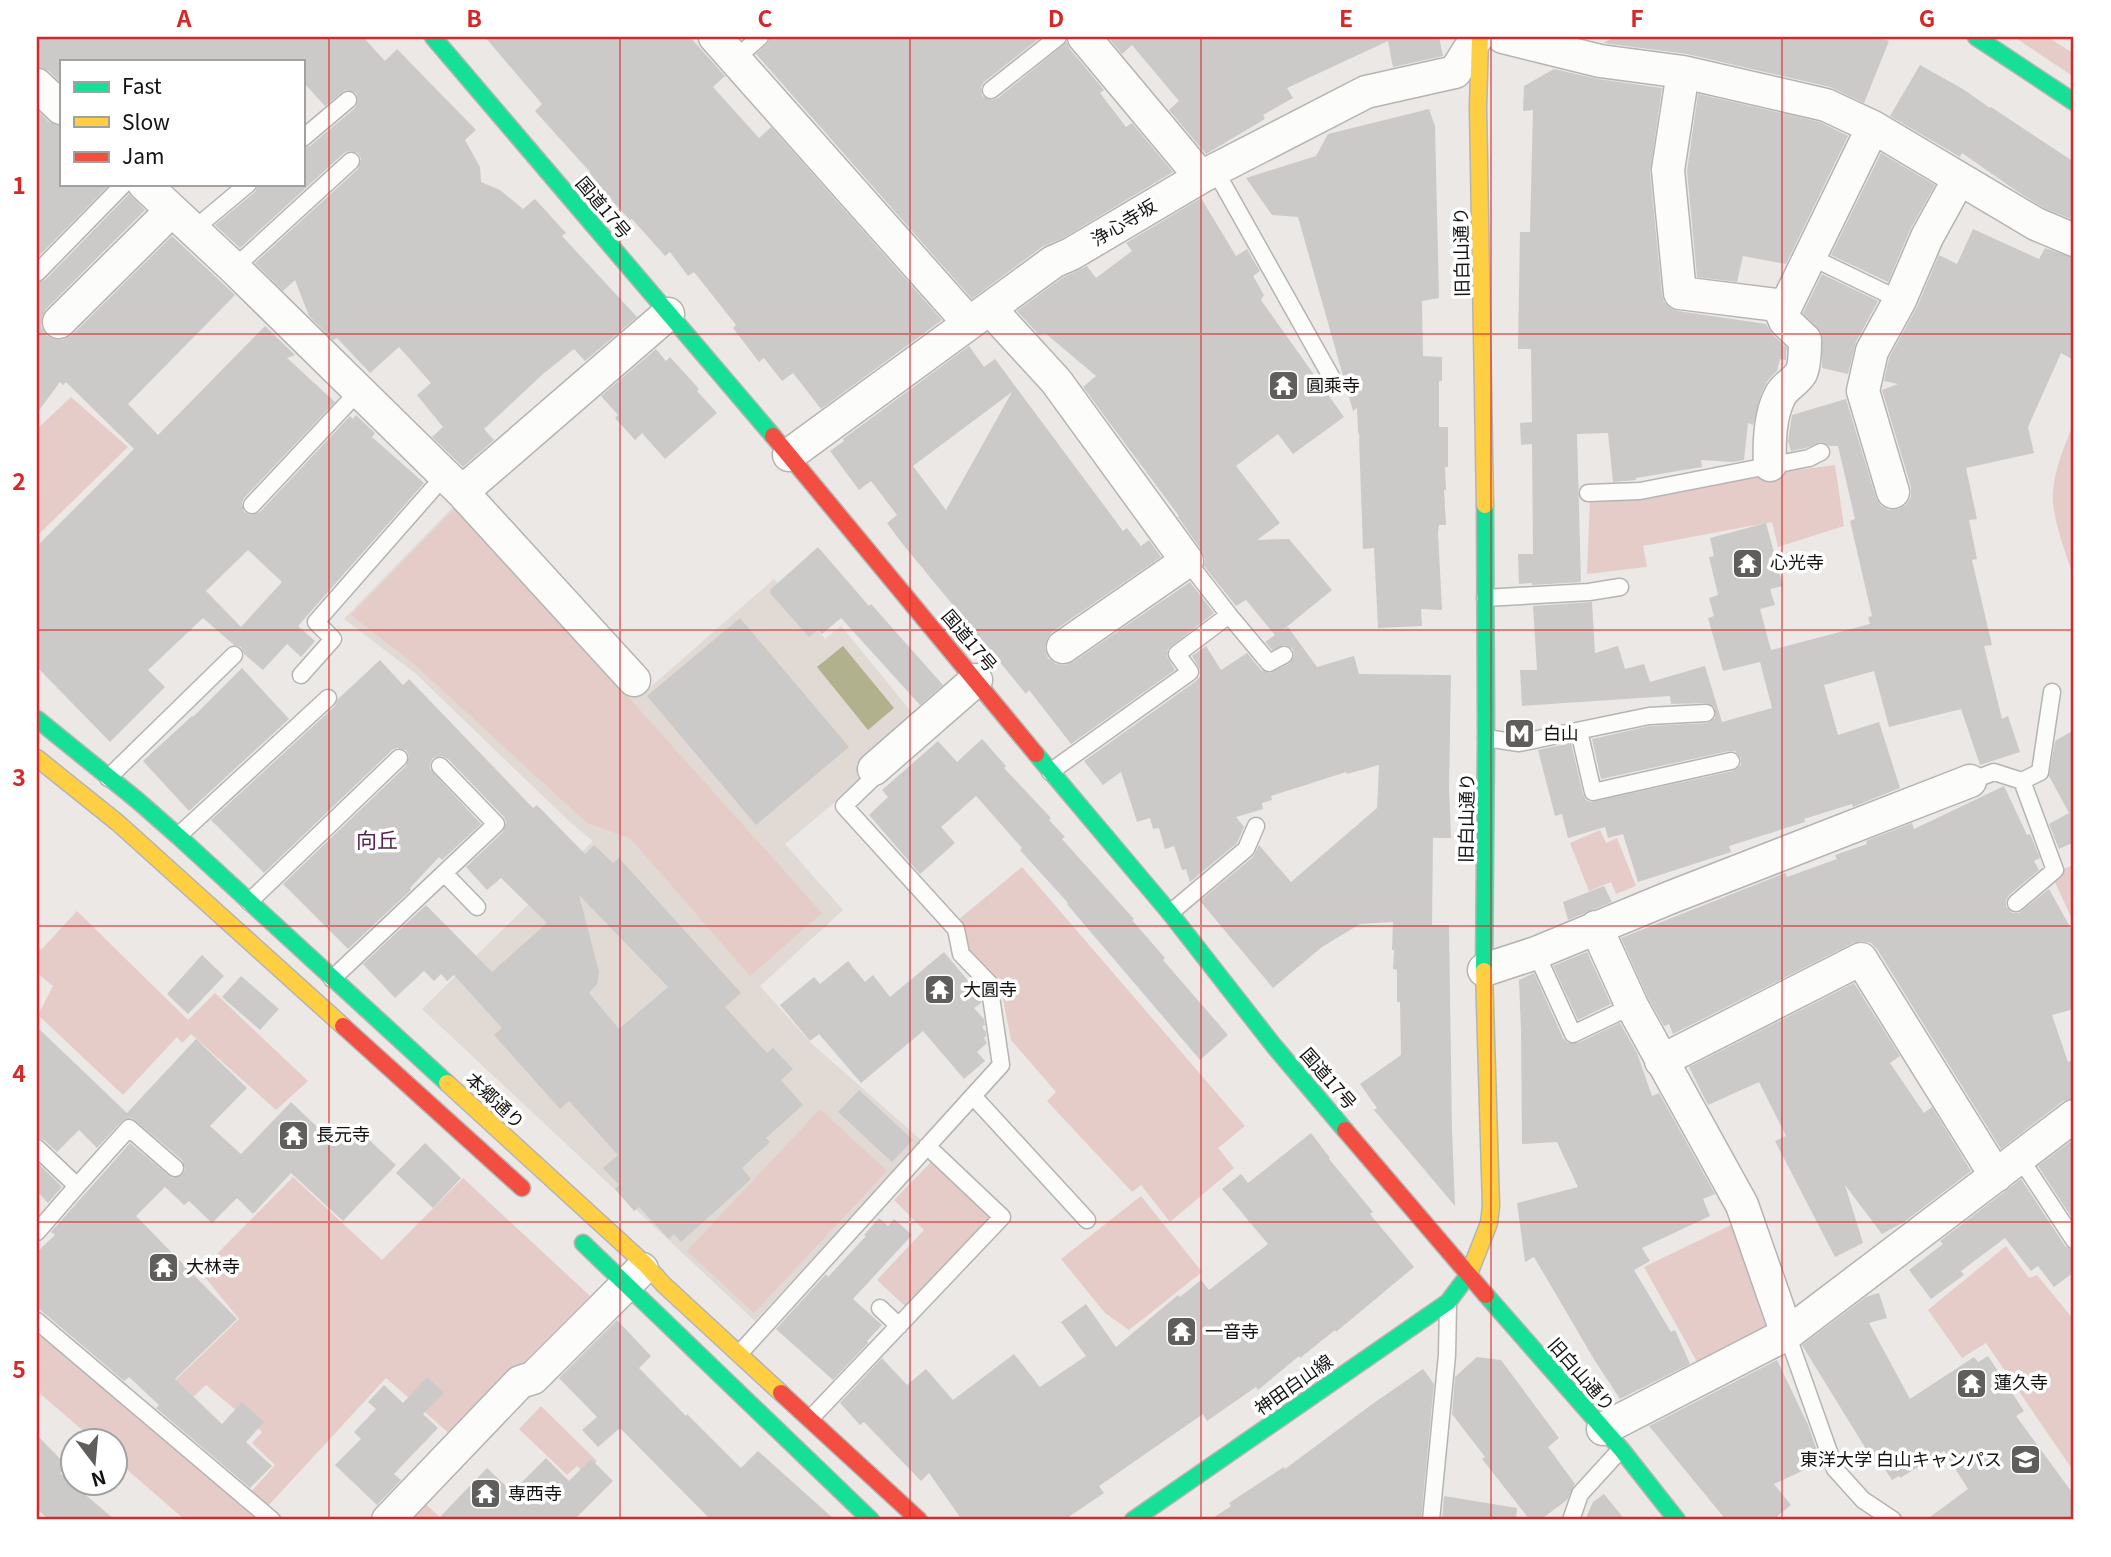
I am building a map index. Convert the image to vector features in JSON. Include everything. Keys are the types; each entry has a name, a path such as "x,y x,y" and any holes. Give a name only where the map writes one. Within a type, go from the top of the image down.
{"main road":[{"name":"国道17号","path":"433,37 789,456 1170,913 1274,1046 1469,1274"},
{"name":"旧白山通り","path":"1479,37 1484,415 1485,970 1491,1206 1489,1223 1469,1274 1612,1439 1677,1520"},
{"path":"1976,37 2074,102"},
{"name":"本郷通り","path":"37,719 178,836 334,978 636,1275 871,1520"},
{"path":"37,758 118,823 538,1202"},
{"name":"本郷通り","path":"569,1230 636,1275 663,1283 919,1520"},
{"name":"神田白山線","path":"1133,1520 1448,1302 1469,1274"}],"street":[{"path":"1084,37 1208,173"},
{"name":"浄心寺坂","path":"789,456 1054,262 1208,173 1366,92 1455,72 1479,37"},
{"path":"1503,37 1600,61 1683,72 1826,105 1873,127 2036,224 2074,240"},
{"path":"725,48 980,316 1056,381 1187,561 1063,647"},
{"path":"1683,72 1668,170 1680,293 1785,306"},
{"path":"37,85 60,107"},
{"path":"1770,466 1769,452 1775,407 1782,391 1805,373 1805,340 1785,321 1782,314 1873,127"},
{"path":"1893,492 1863,391 1872,351 1900,300 1927,237 1959,179"},
{"path":"146,186 234,268 454,484 634,680"},
{"path":"60,322 182,220"},
{"path":"454,484 668,314"},
{"path":"874,769 976,680"},
{"path":"1485,970 1536,953 1595,927 1970,781"},
{"path":"1595,927 1632,1006 1742,1205 1787,1334"},
{"path":"1661,1060 1861,959 2008,1167"},
{"path":"1612,1439 1787,1334 2074,1116"},
{"path":"388,1520 520,1382 533,1378 636,1275"}],"lane":[{"path":"725,48 760,37"},
{"path":"990,90 1058,37"},
{"path":"304,137 348,100"},
{"path":"234,268 351,161"},
{"path":"1208,173 1333,380"},
{"path":"37,273 122,186"},
{"path":"182,220 244,186"},
{"path":"1810,257 1900,300"},
{"path":"253,505 359,391"},
{"path":"1588,493 1640,491 1809,458 1821,452"},
{"path":"301,675 333,639 316,622 454,484"},
{"path":"1187,561 1269,663 1284,655"},
{"path":"1485,598 1589,592 1620,587"},
{"path":"1050,772 1190,672 1177,654 1229,615"},
{"path":"87,799 234,655"},
{"path":"1970,781 1994,772 2022,781 2040,772 2052,692"},
{"path":"178,836 328,698"},
{"path":"1486,738 1519,743 1649,716 1706,713"},
{"path":"1579,731 1593,792 1731,761"},
{"path":"228,922 399,758"},
{"path":"313,998 496,824 440,766"},
{"path":"739,1354 1001,1065 989,983 961,954 956,929 844,806 873,778 874,769"},
{"path":"2016,903 2055,870 2022,781"},
{"path":"1170,913 1246,849 1256,826"},
{"path":"444,873 477,907"},
{"path":"1536,953 1573,1034 1632,1006"},
{"path":"973,1096 1087,1220"},
{"path":"37,1232 129,1128 175,1168"},
{"path":"810,1419 1002,1217 927,1146"},
{"path":"37,1148 77,1186"},
{"path":"2008,1167 2074,1240"},
{"path":"1431,1520 1447,1356 1448,1302"},
{"path":"880,1308 898,1326"},
{"path":"37,1321 272,1520"},
{"path":"1787,1334 1835,1469 1863,1500 1893,1520"},
{"path":"1571,1520 1580,1494 1612,1439"}],"shaded area":[{"path":"2014,37 2048,37 2074,54 2074,77"},
{"path":"71,397 128,447 37,536 37,429"},
{"path":"2074,423 2074,578 2056,522 2053,493 2059,462"},
{"path":"1835,465 1844,526 1778,547 1772,522 1643,546 1647,567 1587,574 1590,497 1639,500 1706,482"},
{"path":"457,503 639,697 774,579 825,639 841,626 914,715 856,764 866,776 785,844 843,910 760,986 810,1042 922,1141 755,1321 422,1009 593,841 415,673 344,619"},
{"path":"457,506 822,913 750,976 630,838 587,823 415,665 351,615"},
{"path":"843,646 894,708 868,730 817,667"},
{"path":"1600,830 1606,843 1617,838 1636,886 1616,894 1611,882 1589,891 1570,843"},
{"path":"2074,865 2074,924 2055,882 2061,870"},
{"path":"1022,867 1245,1126 1218,1148 1234,1168 1170,1222 1141,1185 1132,1192 1047,1101 1056,1092 1011,1040 1000,984 966,949 958,920"},
{"path":"77,911 188,1020 215,993 308,1081 276,1110 191,1034 182,1043 177,1037 123,1095 38,1015 53,986 37,973 37,946 41,950"},
{"path":"820,1109 887,1171 754,1313 687,1251"},
{"path":"932,1161 993,1218 907,1308 877,1280 924,1230 894,1200"},
{"path":"293,1177 382,1260 463,1178 590,1296 451,1435 386,1378 268,1506 249,1494 275,1465 252,1443 262,1432 206,1385 179,1410 162,1393 239,1319 200,1271"},
{"path":"1141,1196 1202,1272 1129,1330 1105,1313 1061,1259"},
{"path":"1733,1224 1773,1326 1697,1362 1644,1267"},
{"path":"2006,1246 2029,1278 2037,1275 2074,1320 2074,1472 1986,1343 1962,1358 1928,1310"},
{"path":"37,1332 260,1520 185,1520 130,1472 130,1428 80,1428 37,1391"},
{"path":"541,1406 597,1461 585,1473 577,1466 567,1475 519,1429"},
{"path":"421,1500 443,1520 402,1520"}],"building":[{"path":"37,37 363,37 385,61 397,49 476,130 465,140 480,167 481,182 500,190 523,209 535,199 566,233 562,236 637,317 585,361 574,349 543,374 484,429 494,440 463,467 432,437 443,427 417,395 431,383 399,347 370,373 337,338 333,340 309,316 295,280 283,291 255,263 358,169 361,159 358,153 344,153 240,248 215,225 255,192 257,186 304,186 304,148 310,146 355,108 358,99 356,93 345,90 325,106 304,83 304,60 60,60 60,82 49,71 37,67"},
{"path":"485,37 690,37 725,76 713,87 759,138 771,127 942,320 821,409 793,373 782,381 764,358 759,362 733,328 736,325 694,272 688,276 670,252 665,256 616,205 535,111 542,104"},
{"path":"770,37 1041,37 984,82 981,87 982,96 992,100 1067,42 1104,90 1100,93 1126,127 1132,123 1173,172 1063,238 1042,247 972,299 756,54 767,44"},
{"path":"1108,37 1439,37 1443,56 1393,67 1388,41 1287,88 1293,98 1263,115 1265,119 1206,154 1169,110 1179,101 1132,45 1122,54"},
{"path":"1615,37 1877,37 1889,41 1864,103 1830,87 1687,54 1603,43"},
{"path":"1920,65 1963,89 2074,162 2074,220 2044,208 1962,153 1960,157 1890,116"},
{"path":"1554,69 1598,79 1662,88 1650,172 1664,302 1678,311 1766,324 1787,348 1786,360 1780,359 1777,371 1768,380 1761,394 1753,425 1748,423 1744,460 1701,460 1702,467 1613,482 1608,433 1577,434 1581,582 1532,585 1519,584 1518,554 1533,554 1532,444 1521,445 1520,423 1532,422 1531,349 1518,349 1520,232 1530,232 1533,110 1523,111 1524,86"},
{"path":"1698,94 1820,122 1848,136 1786,264 1743,256 1737,282 1697,277 1687,171"},
{"path":"1429,109 1435,126 1439,298 1422,301 1423,356 1442,357 1439,427 1448,427 1448,467 1445,467 1444,490 1446,525 1439,525 1438,532 1442,610 1421,609 1422,626 1378,628 1374,548 1363,549 1359,437 1361,441 1357,408 1353,411 1298,217 1272,215 1246,178 1316,156 1328,134"},
{"path":"37,110 49,122 60,126 60,186 108,186 37,258"},
{"path":"1881,153 1935,185 1910,230 1888,282 1831,255"},
{"path":"129,194 145,210 46,309 41,326 46,335 63,340 72,335 172,236 235,295 128,404 158,435 265,326 295,355 287,358 335,402 244,498 244,512 250,515 260,512 350,416 353,419 356,415 375,433 372,437 424,483 298,626 315,641 301,657 287,644 263,670 244,654 241,647 234,645 203,618 148,670 165,687 110,742 37,667 37,546 134,449 66,382 63,385 60,382 37,413 37,283 45,280","holes":["248,550 282,582 241,627 206,591"]},
{"path":"1201,198 1236,256 1247,249 1260,271 1253,276 1264,295 1261,300 1344,417 1293,454 1278,434 1236,466 1280,523 1257,540 1289,539 1332,590 1279,633 1288,627 1317,667 1354,656 1359,674 1451,675 1451,838 1433,838 1432,925 1449,925 1455,1206 1374,1110 1377,1108 1360,1084 1401,1055 1400,1002 1397,1002 1397,970 1393,969 1393,922 1360,924 1322,947 1273,988 1200,901 1253,857 1259,845 1291,882 1377,808 1379,765 1347,774 1346,772 1271,796 1272,800 1262,803 1263,809 1236,817 1244,827 1237,843 1190,882 1186,869 1182,870 1174,846 1165,849 1159,828 1153,829 1150,818 1137,822 1121,772 1103,785 1084,761 1196,681 1200,670 1192,656 1206,646 1221,670 1247,653 1261,670 1270,673 1289,664 1294,656 1293,649 1285,645 1272,650 1265,642 1275,635 1246,600 1236,606 1204,566 1202,551 1179,516 1083,387 1096,376 1045,333 1039,335 1017,311 1062,278 1087,266 1096,278 1132,251 1126,243"},
{"path":"1973,229 2039,259 2045,248 2074,258 2074,360 2061,353 2028,427 2034,453 1966,468 1977,519 1969,520 1977,559 1972,560 1992,645 1984,646 2002,719 2008,716 2020,752 1980,765 1961,709 1889,727 1874,671 1824,685 1838,735 1879,722 1900,788 1853,807 1852,804 1804,819 1805,822 1729,846 1731,852 1638,882 1623,834 1608,838 1605,827 1568,838 1562,814 1555,816 1538,750 1571,743 1583,794 1586,800 1591,802 1733,771 1741,765 1741,758 1735,751 1729,751 1601,779 1592,739 1650,726 1707,723 1715,718 1715,708 1706,703 1671,704 1670,696 1522,706 1520,670 1537,670 1533,606 1592,602 1595,653 1618,646 1625,669 1644,664 1650,682 1705,666 1722,722 1772,708 1760,662 1723,671 1708,618 1714,616 1709,598 1718,595 1709,557 1714,556 1710,538 1766,523 1783,586 1770,589 1775,605 1760,609 1771,650 1870,624 1868,617 1872,616 1850,521 1855,519 1838,446 1821,442 1791,451 1788,441 1792,415 1846,399 1876,498 1881,506 1889,510 1906,505 1911,497 1911,487 1882,390 1898,384 1884,381 1889,358 1917,307 1939,255 1957,264"},
{"path":"1822,274 1878,301 1856,342 1848,374 1822,368 1822,333 1803,313"},
{"path":"969,346 984,367 995,359 1123,531 1127,528 1141,546 1149,540 1161,557 1052,632 1045,648 1048,658 1056,664 1073,662 1190,582 1214,613 1168,649 1167,656 1175,670 1071,744 1029,690 1026,694 901,542 887,523 897,515 871,481 859,490 830,451 844,441 843,439","holes":["1012,392 946,510 913,466"]},
{"path":"656,349 666,361 670,357 717,413 665,459 642,433 635,440 615,418 618,415 601,396"},
{"path":"818,547 943,685 920,705 841,618 822,634 818,630 809,637 770,593 770,590"},
{"path":"740,618 849,747 756,825 647,696"},
{"path":"380,660 403,685 409,679 533,808 537,805 585,854 594,845 613,863 619,858 741,993 725,1007 767,1053 773,1048 793,1069 781,1080 803,1105 766,1138 770,1142 742,1168 751,1179 681,1242 674,1234 669,1239 639,1207 634,1211 615,1189 619,1185 603,1168 618,1155 569,1101 560,1109 494,1035 502,1028 454,975 447,981 441,974 434,981 424,971 395,998 363,964 426,905 492,972 547,923 501,878 487,890 466,867 503,832 506,822 448,759 442,756 433,758 430,769 481,824 442,860 439,857 411,890 348,949 283,884 406,766 409,756 406,750 392,750 264,873 211,820 335,706 338,699","holes":["579,895 668,987 619,1029 589,993 597,984 599,972"]},
{"path":"242,668 289,719 189,811 143,761 193,717"},
{"path":"2074,730 2074,842 2059,849 2049,824 2069,813 2049,776 2055,741"},
{"path":"982,739 1006,766 1004,768 1051,818 1049,820 1065,837 1062,839 1134,919 1132,920 1165,958 1163,960 1228,1035 1200,1060 976,796 941,827 955,843 920,874 869,815 888,797 882,790 938,741 957,762"},
{"path":"2004,786 2040,858 2034,861 2039,870 2009,895 2006,906 2012,913 2019,913 2049,889 2074,934 2074,1009 2052,1015 2068,1062 2074,1059 2074,1098 2063,1101 2001,1149 1877,949 1871,943 1862,941 1853,943 1673,1034 1669,1024 1664,1026 1621,938 1785,873 1787,877 1837,859 1835,855 1867,844 1866,841 1912,823 1914,829"},
{"path":"1604,886 1612,902 1568,920 1563,902"},
{"path":"944,952 980,995 981,1003 974,1008 984,1019 985,1025 982,1027 986,1032 984,1038 987,1043 977,1052 985,1061 964,1079 923,1031 861,1083 819,1034 810,1041 780,1005 814,977 820,984 848,961 865,982 873,975 890,997"},
{"path":"1587,952 1611,1004 1578,1020 1553,966"},
{"path":"202,955 224,976 188,1014 167,994"},
{"path":"1534,973 1563,1038 1568,1043 1578,1043 1620,1023 1637,1053 1652,1096 1659,1093 1715,1194 1703,1199 1710,1216 1642,1248 1650,1261 1634,1270 1671,1332 1675,1330 1690,1364 1620,1399 1534,1257 1525,1262 1517,1203 1578,1187 1557,1142 1522,1144 1519,980"},
{"path":"241,976 279,1009 260,1030 222,997"},
{"path":"1854,983 1900,1056 1890,1063 1924,1113 1932,1107 1971,1171 1904,1222 1882,1234 1845,1185 1863,1243 1835,1257 1775,1141 1786,1136 1759,1082 1708,1105 1689,1067"},
{"path":"37,1027 127,1113 196,1039 247,1088 210,1126 241,1154 291,1102 333,1142 351,1123 396,1165 343,1221 291,1173 253,1214 237,1198 212,1223 189,1201 184,1205 165,1187 136,1216 237,1319 175,1379 222,1424 242,1402 264,1422 246,1442 272,1466 250,1488 156,1408 159,1405 129,1377 124,1381 37,1307 37,1252 55,1235 51,1232 130,1143 172,1178 182,1175 185,1169 182,1160 132,1118 122,1121 97,1148 79,1130 57,1152 44,1140 37,1138"},
{"path":"859,1090 913,1140 892,1162 838,1112"},
{"path":"1311,1133 1373,1212 1370,1214 1414,1267 1336,1332 1335,1330 1300,1358 1299,1356 1258,1390 1256,1387 1207,1421 1203,1414 1099,1486 1104,1493 1064,1520 962,1520 929,1473 921,1481 864,1422 860,1425 840,1403 882,1358 907,1385 926,1369 953,1400 1014,1354 1040,1387 1086,1356 1061,1322 1086,1304 1116,1347 1178,1295 1180,1297 1201,1280 1209,1290 1268,1244 1222,1189 1241,1174 1248,1183"},
{"path":"2074,1139 2074,1221 2038,1166"},
{"path":"425,1143 461,1178 433,1208 396,1173"},
{"path":"37,1162 62,1187 48,1203 37,1191"},
{"path":"2021,1179 2065,1246 2074,1250 2074,1272 2054,1287 2038,1266 2031,1271 2005,1238 1961,1271 1964,1275 1931,1299 1909,1270 1943,1244 1940,1241"},
{"path":"879,1218 888,1226 894,1219 912,1235 853,1299 882,1325 833,1380 776,1329 826,1274 828,1277"},
{"path":"1879,1293 1887,1318 1869,1323 1910,1399 1974,1357 1978,1362 1988,1356 2024,1411 2016,1416 2074,1495 2074,1520 1926,1520 1968,1489 1944,1451 1900,1478 1899,1476 1892,1480 1878,1459 1874,1462 1802,1345 1866,1297"},
{"path":"617,1320 651,1356 639,1368 741,1468 758,1451 835,1520 711,1520 620,1428 598,1447 582,1430 597,1417 559,1378"},
{"path":"1477,1357 1501,1360 1559,1438 1548,1447 1575,1484 1567,1500 1540,1520 1530,1520 1482,1459 1485,1457 1452,1414 1455,1377"},
{"path":"1777,1360 1808,1425 1821,1462 1774,1484 1791,1505 1773,1520 1726,1520 1649,1426"},
{"path":"1423,1369 1434,1384 1421,1520 1210,1520 1231,1506 1229,1503 1284,1467 1285,1469"},
{"path":"427,1377 444,1393 423,1414 438,1428 394,1474 401,1480 377,1505 335,1465 361,1439 354,1432 376,1409 368,1402 384,1385 403,1403"},
{"path":"37,1435 60,1459 60,1498 89,1498 115,1520 49,1520 37,1509"},
{"path":"546,1458 569,1481 591,1459 613,1481 574,1520 437,1520 487,1468 512,1492"},
{"path":"1604,1494 1625,1520 1585,1520 1593,1502"},
{"path":"1444,1496 1517,1508 1516,1520 1442,1520"}],"traffic: fast":[{"path":"433,37 773,436"},
{"path":"1976,37 2074,102"},
{"path":"1484,971 1485,505"},
{"path":"37,719 178,836 447,1083"},
{"path":"1036,754 1170,913 1274,1046 1345,1130"},
{"path":"583,1243 871,1520"},
{"path":"1133,1520 1448,1302 1469,1274"},
{"path":"1486,1295 1621,1449 1677,1520"}],"traffic: slow":[{"path":"1480,37 1478,107 1485,505"},
{"path":"37,758 118,823 343,1026"},
{"path":"1469,1274 1489,1223 1491,1206 1484,971"},
{"path":"447,1083 781,1393"}],"traffic: jam":[{"path":"773,436 1036,754"},
{"path":"343,1026 522,1188"},
{"path":"1345,1130 1486,1295"},
{"path":"781,1393 919,1520"}],"place":[{"name":"圓乘寺","path":"1283,386"},
{"name":"心光寺","path":"1747,563"},
{"name":"白山","path":"1520,734"},
{"name":"大圓寺","path":"940,990"},
{"name":"長元寺","path":"293,1135"},
{"name":"大林寺","path":"163,1267"},
{"name":"一音寺","path":"1182,1332"},
{"name":"蓮久寺","path":"1971,1383"},
{"name":"東洋大学 白山キャンパス","path":"2025,1460"},
{"name":"専西寺","path":"485,1494"}],"district":[{"name":"向丘","path":"377,841"}]}
